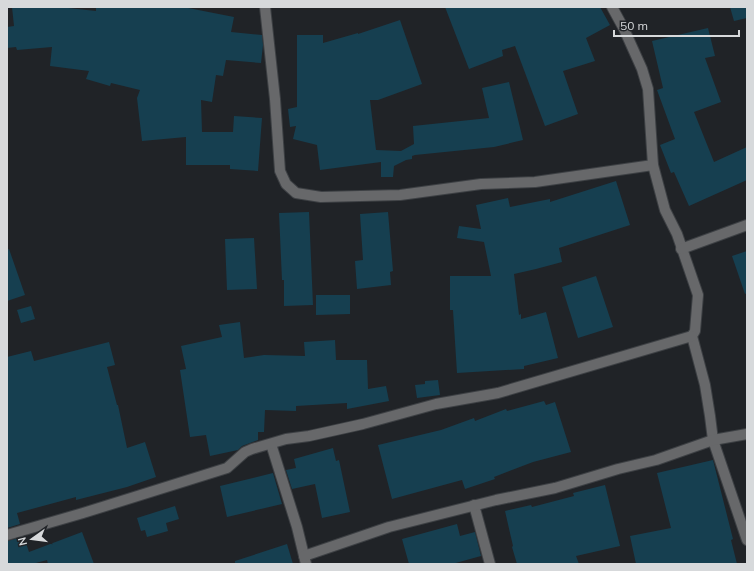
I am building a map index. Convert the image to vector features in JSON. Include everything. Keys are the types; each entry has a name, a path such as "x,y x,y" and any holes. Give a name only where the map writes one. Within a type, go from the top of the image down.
{"street":[{"path":"265,7 275,99 280,171 286,184 296,193 321,198 400,195 481,184 536,182 653,165"},
{"path":"7,535 226,468 245,452 286,439 309,436 363,424 436,404 498,393 692,336 695,331 698,295 677,234 665,210 653,165 648,89 642,69 624,29 612,7"},
{"path":"681,249 747,225"},
{"path":"692,336 705,385 713,440 747,540"},
{"path":"271,444 297,527 305,560 389,527 474,505 555,488 618,469 656,460 713,440 747,434"},
{"path":"474,505 490,564"}],"building":[{"path":"12,7 59,7 96,11 96,7 183,7 234,17 231,32 262,35 263,45 261,63 226,60 223,76 216,75 212,102 201,100 202,132 233,132 234,116 262,118 258,171 230,169 230,165 186,165 186,137 142,141 137,98 140,90 111,83 110,86 86,79 89,71 50,66 52,47 17,50 16,47 7,48 7,27 14,26"},
{"path":"445,7 600,7 610,25 586,38 595,61 563,71 578,114 545,126 515,46 502,50 503,56 469,69"},
{"path":"730,7 747,7 747,18 734,21"},
{"path":"400,20 422,84 378,100 370,100 376,150 401,151 414,144 413,126 489,118 482,88 509,82 523,140 494,147 415,155 412,156 412,159 406,160 394,166 393,177 381,177 381,162 320,170 317,145 293,139 296,126 290,127 288,109 297,107 297,35 323,35 323,43 358,34"},
{"path":"708,28 715,56 705,58 721,102 694,112 714,162 747,147 747,180 689,206 674,172 671,173 660,145 675,139 657,90 663,88 652,41"},
{"path":"616,181 630,225 559,248 562,262 514,274 519,315 521,314 521,319 546,312 558,358 524,366 524,369 457,373 453,310 450,310 450,276 491,276 484,242 457,238 459,226 481,229 476,205 508,198 510,207 550,199 550,202"},
{"path":"309,212 313,305 284,306 284,280 282,280 279,213"},
{"path":"388,212 393,271 390,272 391,285 357,289 355,261 363,260 360,214"},
{"path":"254,238 257,289 227,290 225,239"},
{"path":"9,249 25,295 7,301 7,250"},
{"path":"747,251 747,293 745,294 732,256"},
{"path":"596,276 613,327 578,338 562,287"},
{"path":"316,295 350,295 350,314 316,315"},
{"path":"31,306 35,319 21,323 17,310"},
{"path":"240,322 244,358 264,355 305,356 304,342 335,340 336,360 367,360 368,389 386,386 389,401 347,409 347,403 296,406 296,411 265,410 264,432 258,432 258,440 242,446 238,450 210,456 206,435 190,437 180,370 186,369 181,346 222,337 219,325"},
{"path":"109,342 115,365 107,367 118,405 127,448 145,442 156,477 127,487 76,500 76,497 17,513 20,524 7,528 7,357 31,351 34,361"},
{"path":"438,380 440,395 417,398 415,385 425,384 425,381"},
{"path":"544,401 546,405 555,402 571,452 533,462 494,477 495,479 465,489 462,480 392,499 378,445 441,430 474,418 475,421 506,409 507,411"},
{"path":"333,448 336,461 339,460 350,512 322,518 315,484 292,489 286,470 296,468 294,459"},
{"path":"713,460 733,539 731,540 737,564 636,564 630,536 671,528 657,473"},
{"path":"273,473 282,504 227,517 220,486"},
{"path":"605,485 620,546 576,556 579,564 517,564 505,511 531,505 532,507 574,496 573,493"},
{"path":"175,506 179,519 166,523 168,531 147,537 145,530 141,531 137,518"},
{"path":"457,524 460,536 475,532 481,556 452,564 409,564 402,539"},
{"path":"82,532 94,564 48,564 47,560 32,564 7,564 7,541 24,537 29,552"},
{"path":"287,544 293,564 235,564 235,561"}]}
